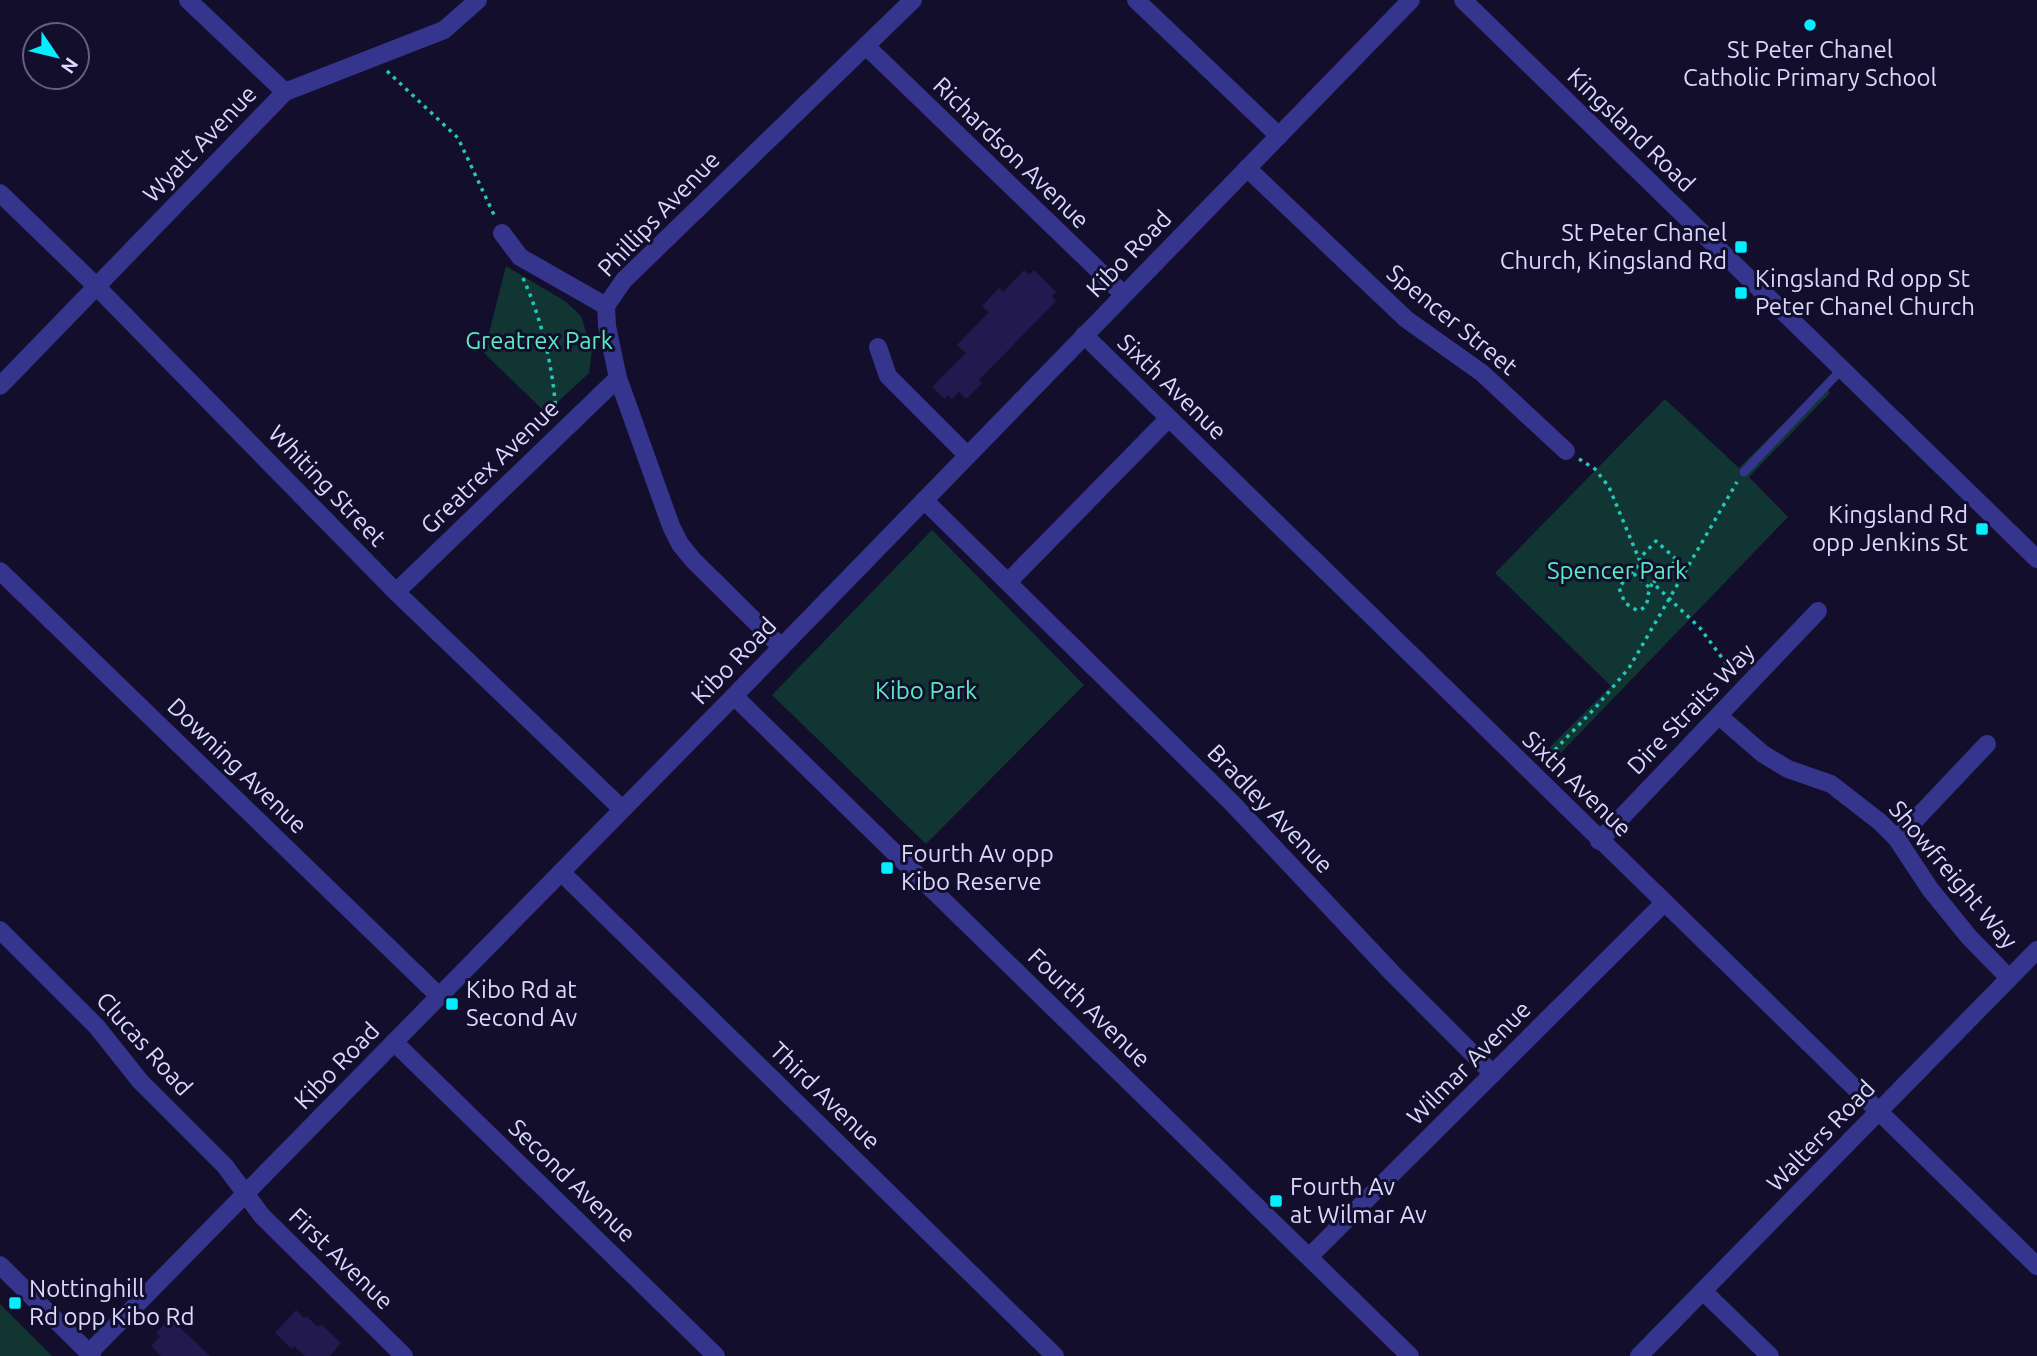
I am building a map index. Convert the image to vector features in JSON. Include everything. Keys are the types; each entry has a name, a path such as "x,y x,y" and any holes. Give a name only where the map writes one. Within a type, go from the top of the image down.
{"street":[{"path":"188,0 285,92"},
{"name":"Wyatt Avenue","path":"0,386 285,92 444,30 478,0"},
{"name":"Phillips Avenue","path":"781,647 680,544 671,526 618,378 607,326 606,306 624,280 913,0"},
{"path":"1136,0 1279,136"},
{"name":"Kibo Road","path":"90,1355 1411,0"},
{"name":"Kingsland Road","path":"1463,0 2037,559"},
{"name":"Richardson Avenue","path":"866,46 1123,294"},
{"name":"Spencer Street","path":"1247,168 1406,319 1482,373 1566,451"},
{"name":"Whiting Street","path":"0,193 96,286 396,592 622,809"},
{"path":"502,233 520,257 606,306"},
{"name":"Sixth Avenue","path":"1084,335 2037,1266"},
{"path":"878,347 888,376 967,455"},
{"name":"Greatrex Avenue","path":"396,592 618,378"},
{"path":"1008,582 1169,418"},
{"name":"Bradley Avenue","path":"924,500 1233,804 1403,985 1493,1074"},
{"name":"Downing Avenue","path":"0,571 439,996"},
{"name":"Dire Straits Way","path":"1599,841 1818,611"},
{"name":"Fourth Avenue","path":"734,696 1410,1356"},
{"name":"Showfreight Way","path":"1719,716 1771,759 1788,769 1831,785 1870,813 1897,839 1961,928 2009,978"},
{"path":"1897,839 1987,744"},
{"name":"Third Avenue","path":"561,872 1055,1356"},
{"name":"Wilmar Avenue","path":"1308,1257 1664,903"},
{"name":"Clucas Road","path":"0,930 97,1027 140,1081 225,1166 247,1194"},
{"name":"Walters Road","path":"1639,1356 2037,950"},
{"name":"Second Avenue","path":"394,1042 716,1356"},
{"name":"First Avenue","path":"247,1194 262,1216 404,1356"},
{"path":"0,1265 90,1355"},
{"path":"1703,1291 1770,1356"}],"lane":[{"path":"1744,472 1842,369"}],"path":[{"path":"1566,451 1595,469 1609,487 1641,561 1660,578"},
{"path":"1549,756 1616,685 1744,472"},
{"path":"1656,541 1676,560 1651,585 1649,602 1644,609 1638,611 1625,603 1619,588 1628,575 1656,541"},
{"path":"1628,575 1634,574 1651,585 1700,628 1744,689"}],"green space":[{"name":"Greatrex Park","path":"506,266 565,301 581,316 592,350 589,373 546,413 484,353"},
{"name":"Spencer Park","path":"1822,385 1830,393 1749,477 1788,517 1555,759 1546,751 1611,686 1495,573 1665,399 1739,468"},
{"name":"Kibo Park","path":"932,530 1084,685 926,844 772,695"},
{"path":"0,1304 52,1356 0,1356"}],"building":[{"path":"1024,270 1029,275 1034,270 1056,292 1052,296 1056,301 979,380 982,383 966,399 959,392 952,399 948,395 945,399 932,387 966,353 957,345 989,312 982,306 999,288 1003,292"},
{"path":"296,1310 318,1327 321,1324 341,1343 330,1356 305,1356 294,1346 292,1349 275,1333"},
{"path":"170,1318 210,1356 161,1356 151,1346 160,1336 156,1333"}],"place":[{"name":"St Peter Chanel Catholic Primary School","path":"1810,25"},
{"name":"St Peter Chanel Church, Kingsland Rd","path":"1741,247"},
{"name":"Kingsland Rd opp St Peter Chanel Church","path":"1741,293"},
{"name":"Kingsland Rd opp Jenkins St","path":"1982,529"},
{"name":"Fourth Av opp Kibo Reserve","path":"887,868"},
{"name":"Kibo Rd at Second Av","path":"452,1004"},
{"name":"Fourth Av at Wilmar Av","path":"1276,1201"},
{"name":"Nottinghill Rd opp Kibo Rd","path":"15,1303"}]}
